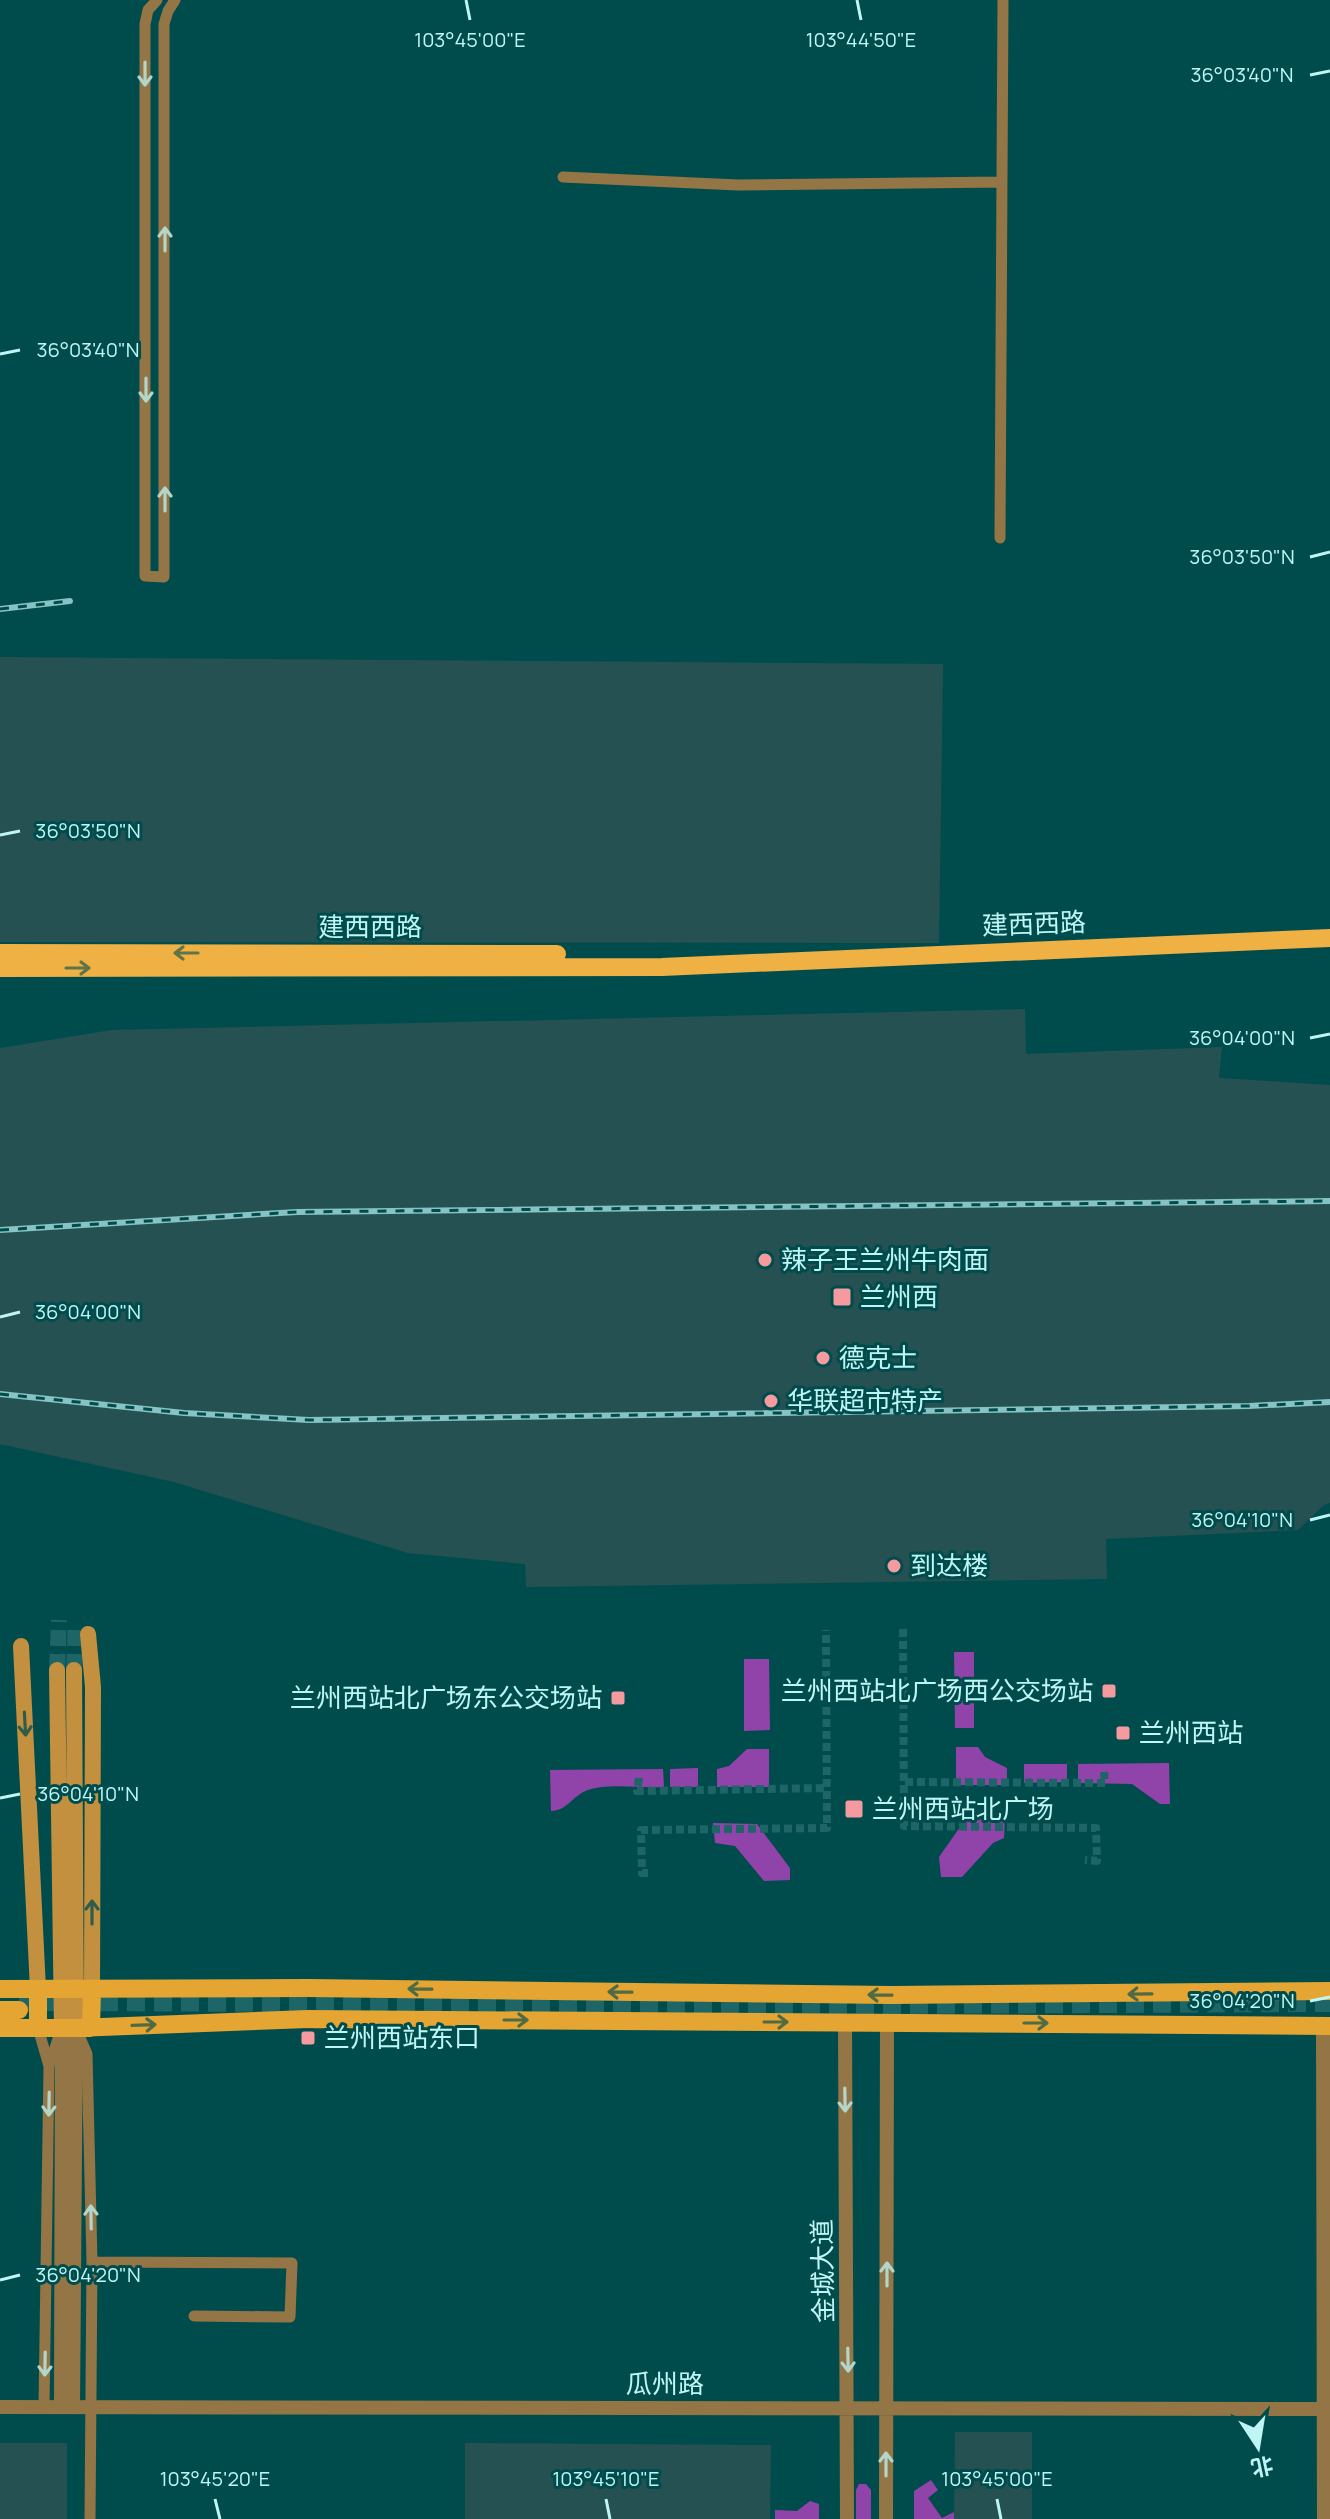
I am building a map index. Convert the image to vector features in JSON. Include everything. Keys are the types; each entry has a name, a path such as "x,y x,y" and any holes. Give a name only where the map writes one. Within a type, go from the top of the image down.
{"highway":[{"name":"建西西路","path":"0,968 662,967 1330,938"},
{"name":"建西西路","path":"0,953 485,953 660,956 740,963"}],"main road":[{"path":"77,2028 93,1687 88,1634"},
{"path":"21,1646 38,2028"},
{"path":"66,1670 77,2028"},
{"path":"0,1989 308,1988 892,1995 1330,1991"},
{"path":"0,2028 308,2019 1327,2026"}],"street":[{"path":"157,0 148,10 145,24 145,576 164,577 164,24 175,0"},
{"path":"1000,538 1003,0"},
{"path":"563,177 738,185 1002,182"},
{"path":"146,324 165,324"},
{"name":"金城大道","path":"845,2022 847,2519"},
{"path":"886,2519 887,2023"},
{"path":"1324,2519 1327,2026"},
{"path":"38,2028 49,2066 44,2407"},
{"path":"49,2066 77,2028"},
{"path":"77,2028 87,2054 92,2262 90,2519"},
{"path":"67,2407 77,2028"},
{"path":"92,2262 292,2263 290,2317 194,2316"},
{"name":"瓜州路","path":"0,2407 1327,2409"}],"shaded area":[{"path":"0,657 943,664 939,943 0,942"},
{"path":"1025,1009 1026,1054 1222,1047 1219,1078 1330,1085 1330,1503 1298,1530 1106,1539 1107,1579 526,1587 525,1564 408,1553 174,1482 0,1444 0,1048 112,1030"},
{"path":"954,1652 974,1652 974,1728 955,1728"},
{"path":"744,1659 769,1659 770,1730 744,1731"},
{"path":"956,1747 978,1747 985,1757 1007,1768 1007,1785 956,1785"},
{"path":"747,1749 769,1749 769,1787 717,1787 717,1769 729,1766"},
{"path":"1169,1763 1170,1804 1160,1804 1132,1784 1078,1783 1078,1764"},
{"path":"1024,1764 1067,1764 1067,1782 1024,1783"},
{"path":"698,1768 698,1787 670,1787 670,1769"},
{"path":"663,1769 664,1787 596,1788 551,1811 550,1770"},
{"path":"1005,1819 1004,1838 993,1843 962,1877 941,1877 939,1857 965,1820"},
{"path":"713,1823 757,1824 790,1868 790,1880 764,1881 735,1846 715,1843"},
{"path":"955,2432 1032,2432 1032,2519 954,2519"},
{"path":"0,2443 67,2443 67,2519 0,2519"},
{"path":"465,2443 771,2445 770,2519 465,2519"},
{"path":"931,2480 938,2490 928,2498 942,2518 954,2512 954,2519 914,2519 914,2491"},
{"path":"859,2484 866,2484 871,2490 871,2519 856,2519 856,2490"},
{"path":"810,2501 819,2504 819,2519 775,2519 775,2510 797,2511"}],"tunnel":[{"path":"57,1670 59,1620"},
{"path":"74,1670 76,1622"},
{"path":"903,1629 904,1826 1096,1828 1097,1861 1085,1860"},
{"path":"648,1873 642,1873 641,1830 827,1828 826,1630"},
{"path":"905,1782 1105,1783 1104,1772"},
{"path":"639,1778 637,1791 827,1788"},
{"path":"19,2002 1330,2003"}],"railway":[{"path":"0,609 70,601"},
{"path":"0,1230 297,1212 1330,1201"},
{"path":"0,1394 184,1413 309,1420 1249,1406 1330,1402"}],"place":[{"name":"辣子王兰州牛肉面","path":"765,1260"},
{"name":"兰州西","path":"842,1297"},
{"name":"德克士","path":"823,1358"},
{"name":"华联超市特产","path":"771,1401"},
{"name":"到达楼","path":"894,1566"},
{"name":"兰州西站北广场西公交场站","path":"1109,1691"},
{"name":"兰州西站北广场东公交场站","path":"618,1698"},
{"name":"兰州西站","path":"1123,1733"},
{"name":"兰州西站北广场","path":"854,1809"},
{"name":"兰州西站东口","path":"308,2038"}]}
